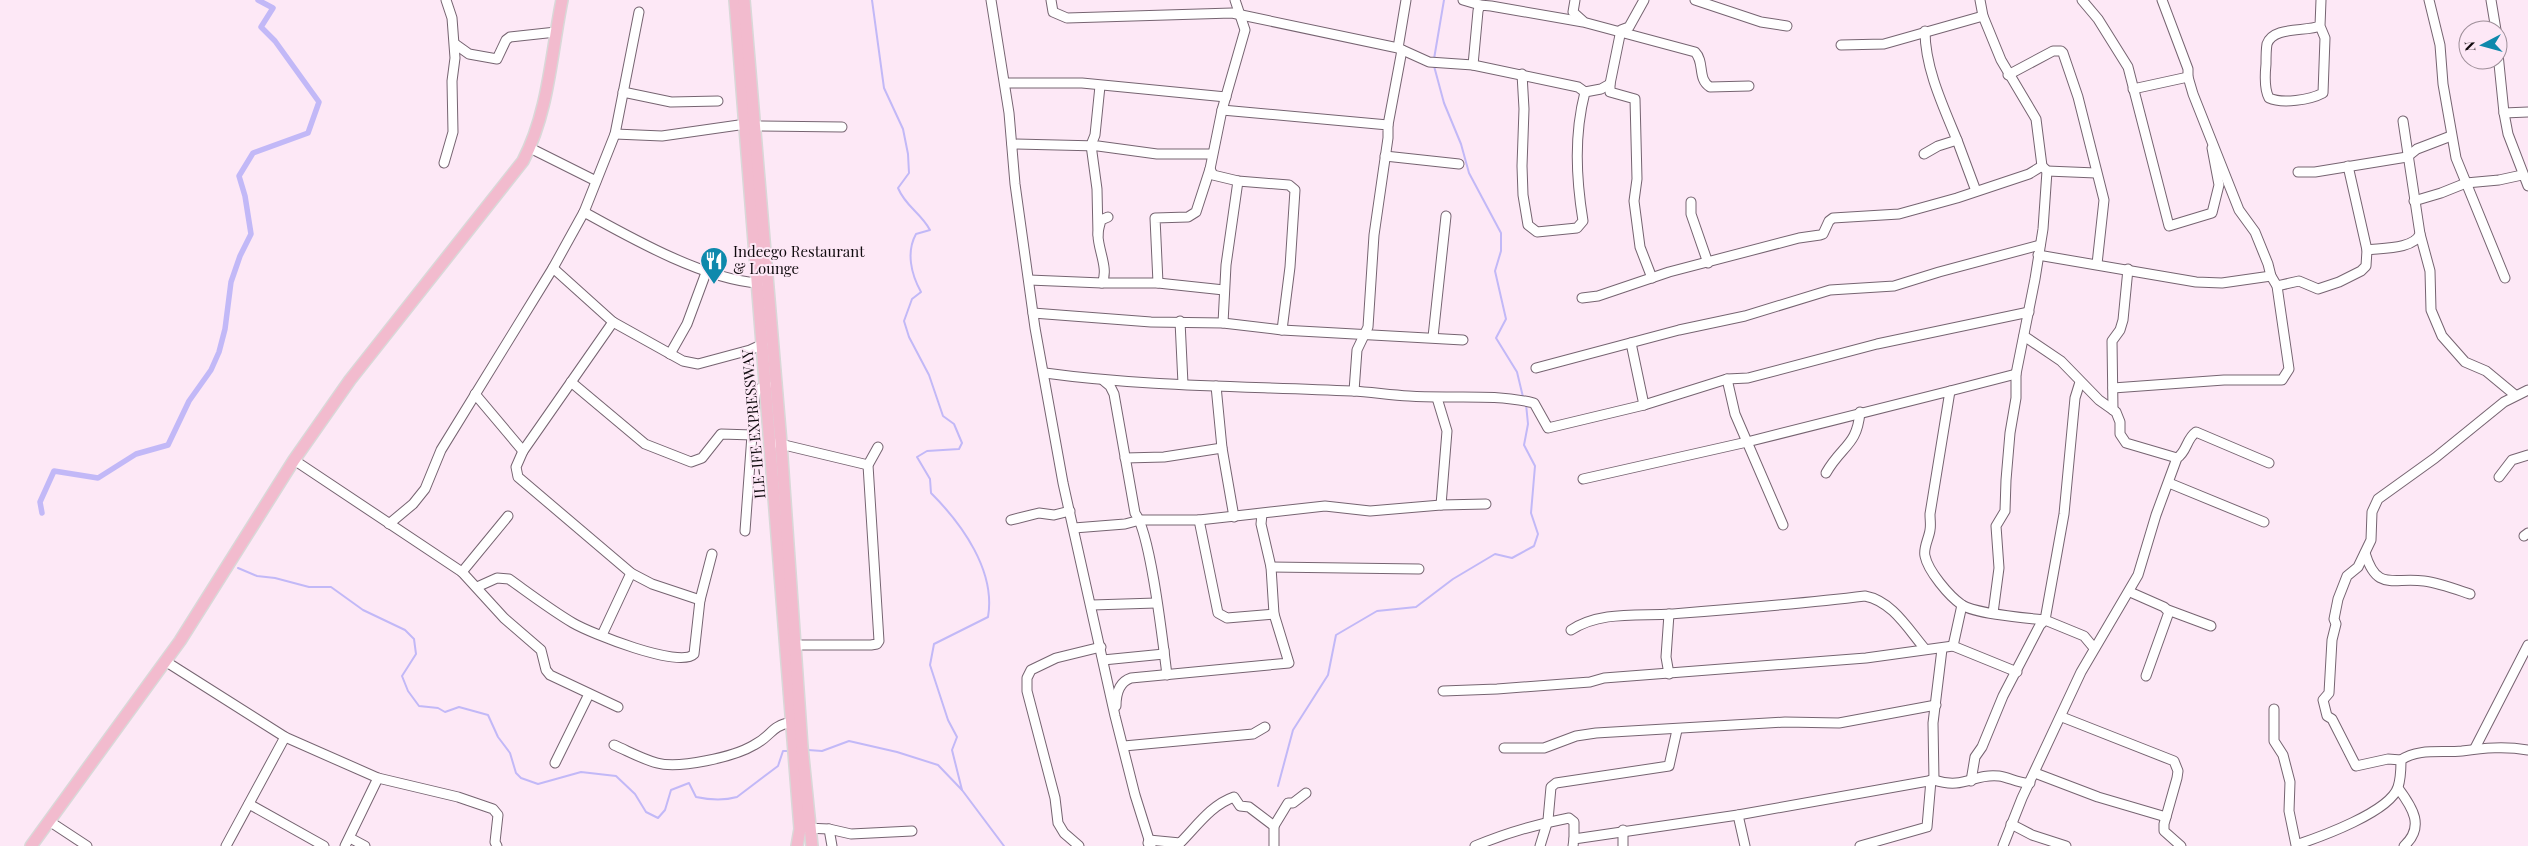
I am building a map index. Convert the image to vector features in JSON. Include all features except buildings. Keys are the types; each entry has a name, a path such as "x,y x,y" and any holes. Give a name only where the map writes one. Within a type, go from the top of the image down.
{"main road":[{"path":"31,846 165,661 294,460 350,380 504,187 530,148 542,113 562,0"},
{"name":"ILE-IFE EXPRESSWAY","path":"735,0 751,125"},
{"name":"ILE-IFE EXPRESSWAY","path":"744,0 759,230 795,645 798,751 805,828 812,846"},
{"name":"ILE-IFE EXPRESSWAY","path":"759,230 759,283 763,344 776,443 792,722 798,751"},
{"name":"ILE-IFE EXPRESSWAY","path":"797,846 805,828"}],"street":[{"path":"444,163 453,132 452,81 455,44 452,18 446,0"},
{"path":"991,0 1005,83 1015,184 1033,314 1070,511 1115,716 1149,844 1180,843 1205,814 1224,800 1234,797 1240,806 1249,807 1274,826"},
{"path":"1051,0 1053,12 1067,18 1221,13 1240,15 1400,49 1429,62 1473,66 1522,74 1578,86 1585,92"},
{"path":"1158,283 1156,218 1188,217 1196,212 1210,169 1222,110 1245,30 1235,0"},
{"path":"1354,391 1357,350 1368,327 1374,235 1406,0"},
{"path":"1463,0 1480,5 1492,3 1620,30 1696,52 1699,56 1702,78 1710,87 1749,86"},
{"path":"1575,0 1573,12 1584,22"},
{"path":"1620,30 1629,27 1644,0"},
{"path":"1695,0 1761,22 1787,26"},
{"path":"1980,0 1983,16 2008,76 2036,119 2045,169 2039,250 2030,312 2016,374 2016,398 2010,433 2005,511 1996,526 1995,533 1999,568 1993,613"},
{"path":"2082,0 2098,19 2128,67 2169,226 2212,212 2219,185 2211,135"},
{"path":"2113,388 2224,380 2282,380 2289,369 2277,286 2271,276 2256,232 2240,210 2188,77 2188,69 2162,0"},
{"path":"2320,26 2285,32 2272,38 2268,44 2266,68 2266,93 2269,98 2276,100 2308,98 2323,93 2325,38 2320,26 2321,0"},
{"path":"2429,0 2440,45 2451,136 2466,183 2505,278"},
{"path":"2491,0 2494,20"},
{"path":"1473,66 1480,5"},
{"path":"389,524 413,504 425,489 441,450 553,268 584,212 615,134 639,12"},
{"path":"1841,45 1884,44 1983,16"},
{"path":"1607,88 1620,30"},
{"path":"1925,31 1925,42 1937,89 1976,191"},
{"path":"455,44 469,54 497,59 506,40 510,37 556,32"},
{"path":"2008,76 2052,51 2061,51 2063,53 2078,97 2096,173 2101,184 2104,208 2096,264"},
{"path":"2500,70 2508,134 2522,175 2528,186"},
{"path":"1522,74 1523,195 1528,225 1537,232 1573,229 1577,228 1583,221 1576,150 1585,92"},
{"path":"2133,89 2188,77"},
{"path":"1005,83 1052,81 1226,97"},
{"path":"1100,86 1095,135 1091,146 1096,188 1098,235 1104,278 1102,282"},
{"path":"1585,92 1607,88 1635,100 1637,179 1634,201 1640,248 1652,278"},
{"path":"623,92 671,102 718,101"},
{"path":"1222,110 1388,125"},
{"path":"2504,113 2528,112"},
{"path":"2403,121 2414,201 2420,234 2430,271 2430,310 2442,336 2465,362 2486,371 2515,395"},
{"path":"615,134 662,136 751,125 842,127"},
{"path":"2298,172 2407,158 2422,147 2451,136"},
{"path":"1924,154 1938,146 1957,140"},
{"path":"1012,144 1091,146 1158,154 1212,154"},
{"path":"530,148 596,181"},
{"path":"1385,156 1459,164"},
{"path":"2277,286 2299,281 2318,289 2339,282 2366,266 2367,250 2348,166"},
{"path":"1210,169 1213,175 1238,181 1289,185 1294,190 1290,268 1282,330"},
{"path":"1582,298 1598,296 1687,267 1708,263 1747,251 1820,235 1823,234 1828,221 1833,218 1899,214 1957,198 2045,169 2096,173"},
{"path":"2414,201 2466,183 2499,180 2522,175"},
{"path":"1223,323 1224,290 1233,205 1238,181"},
{"path":"1691,202 1691,214 1708,263"},
{"path":"584,212 660,252 739,282 759,283"},
{"path":"1433,337 1446,216"},
{"path":"1098,235 1101,220 1108,217"},
{"path":"2367,250 2410,244 2418,239 2420,234"},
{"path":"1536,368 1679,330 1745,316 1830,290 1894,286 2039,250 2096,264 2213,282 2244,281 2271,276"},
{"path":"553,268 613,322 683,361 698,364 763,344"},
{"path":"2113,410 2112,341 2120,330 2123,320 2128,269"},
{"path":"670,354 687,324 707,270"},
{"path":"1029,280 1158,283 1224,290"},
{"path":"1045,372 1104,381 1354,391 1436,398 1512,398 1532,402 1541,413 1548,428 1644,405 1727,379 1748,378 1877,344 2030,312"},
{"path":"1033,314 1152,322 1223,323 1282,330 1463,340"},
{"path":"613,322 523,451 516,466 518,477 631,573 652,584 700,600"},
{"path":"1180,322 1183,384"},
{"path":"2024,336 2061,360 2080,382 2119,416 2120,434 2126,443 2177,458"},
{"path":"1631,344 1644,405"},
{"path":"1583,479 1747,442 2016,374"},
{"path":"1727,379 1735,414 1783,525"},
{"path":"1104,381 1110,386 1114,394 1135,513 1140,520 1156,603 1167,675"},
{"path":"571,382 645,444 691,462 702,458 720,434 753,435"},
{"path":"1970,781 1975,757 1982,746 2003,696 2017,672 2029,642 2045,620 2064,514 2074,398 2080,382"},
{"path":"745,531 755,394 757,390 767,385"},
{"path":"1216,386 1222,448 1234,517"},
{"path":"2528,390 2515,395 2378,499 2372,512 2371,540 2358,567 2347,576 2338,599 2334,619 2336,624 2332,640 2329,693 2323,700 2327,716 2332,719 2356,766 2400,760 2408,754 2442,750 2461,751 2475,748 2528,750"},
{"path":"1950,391 1930,514 1930,530 1924,555 1942,585 1962,606 1993,613 2045,620 2084,636 2094,648"},
{"path":"475,394 523,451"},
{"path":"1436,398 1447,431 1441,505"},
{"path":"1826,473 1840,451 1856,437 1860,412"},
{"path":"2003,846 2011,824 2094,648 2130,592 2146,555 2156,515 2177,458 2182,455 2191,436 2196,432 2269,464"},
{"path":"776,443 868,465"},
{"path":"795,645 871,645 879,641 868,465 878,446"},
{"path":"1125,458 1164,457 1222,448"},
{"path":"2499,477 2512,460 2528,455"},
{"path":"294,460 462,572 504,618 541,650 546,670 550,675 618,707"},
{"path":"2169,483 2264,522"},
{"path":"1074,528 1140,520 1199,520 1234,517 1325,506 1370,511 1441,505 1486,504"},
{"path":"1011,520 1039,513 1054,515 1070,511"},
{"path":"1115,716 1116,694 1126,680 1289,663 1274,614 1271,566 1260,524 1262,514"},
{"path":"462,572 508,516"},
{"path":"1199,520 1218,614 1227,618 1274,614"},
{"path":"2364,553 2370,568 2377,577 2390,582 2424,581 2470,594"},
{"path":"477,587 497,578 509,579 575,624 627,646 654,653 692,657 694,654 700,600 712,554"},
{"path":"1271,566 1419,569"},
{"path":"602,635 631,573"},
{"path":"2130,592 2168,610 2211,626"},
{"path":"1571,630 1586,621 1599,618 1669,614 1865,596 1877,598 1886,604 1925,649"},
{"path":"1092,605 1156,603"},
{"path":"1953,646 1962,606"},
{"path":"2146,676 2159,637 2169,615 2168,610"},
{"path":"1669,614 1666,657 1669,674"},
{"path":"2475,748 2528,645"},
{"path":"1443,691 1497,690 1590,682 1604,678 1866,658 1953,646 2017,672"},
{"path":"1079,846 1064,834 1058,823 1055,798 1027,691 1028,678 1031,670 1056,658 1101,647"},
{"path":"1860,846 1927,827 1932,780 1933,723 1942,649"},
{"path":"1103,660 1164,654 1164,650"},
{"path":"165,661 285,737 378,778 458,797 493,809 498,815 495,842 497,846"},
{"path":"555,763 589,694"},
{"path":"1504,748 1544,748 1576,736 1596,733 1677,730 1785,722 1839,723 1936,705"},
{"path":"2274,710 2274,742 2282,755 2290,782 2289,811 2296,845 2312,840 2368,814 2387,802 2398,788 2400,760"},
{"path":"2062,717 2174,761 2178,771 2166,817 2165,834 2181,846"},
{"path":"614,745 659,764 698,762 747,749 761,742 779,724 792,722"},
{"path":"1124,746 1253,734 1265,727"},
{"path":"1540,846 1548,820 1551,787 1556,783 1669,766 1677,730"},
{"path":"226,846 272,757 285,737"},
{"path":"2035,773 2098,797 2166,817"},
{"path":"1475,846 1511,831 1535,826 1548,820 1569,818 1574,822 1573,842 1623,830 1738,815 1932,780 1958,784 2001,776 2030,783"},
{"path":"365,846 348,842 378,778"},
{"path":"2398,788 2405,798 2417,828 2414,837 2404,846"},
{"path":"1274,846 1274,826 1288,803 1294,803 1306,793"},
{"path":"249,804 324,846"},
{"path":"1738,815 1745,846"},
{"path":"49,821 87,846"},
{"path":"2011,824 2032,835 2066,846"},
{"path":"805,828 830,829 851,834 912,831"},
{"path":"830,829 832,846"},
{"path":"1623,830 1623,846"}],"waterway":[{"path":"42,513 40,502 54,471 98,478 136,454 168,445 189,401 211,370 219,352 225,329 231,282 240,256 251,234 245,196 239,176 253,153 308,133 319,102 275,41 261,27 273,8 258,0"},
{"path":"872,0 884,88 903,129 908,154 909,173 898,188 901,195 930,230 916,234 913,241 911,248 912,270 921,292 912,299 904,321 909,337 929,375 943,416 954,424 962,443 959,449 927,451 917,457 930,479 931,493 954,519 974,549 982,566 989,600 988,617 934,644 930,665 948,720 957,737 952,750 962,790"},
{"path":"1434,59 1444,0"},
{"path":"1434,66 1444,103 1461,144 1469,173 1501,233 1501,251 1495,271 1506,319 1496,338 1517,372 1523,397"},
{"path":"1278,786 1293,730 1328,675 1336,635 1377,611 1416,607 1453,579 1495,554 1512,558 1534,546 1538,534 1531,513 1535,466 1524,445 1528,424 1526,404"},
{"path":"238,568 257,576 275,578 309,587 331,587 363,610 405,630 414,639 416,654 402,676 408,691 419,706 438,708 445,712 459,707 488,715 498,737 510,753 516,773 521,778 538,784 581,772 616,776 635,794 646,812 658,818 665,810 671,790 689,783 696,797 716,800 737,797 778,766 783,751 791,751"},
{"path":"808,750 822,751 849,741 897,752 938,765 962,790 1004,846"}],"place":[{"name":"Indeego Restaurant & Lounge","path":"714,285"}]}
